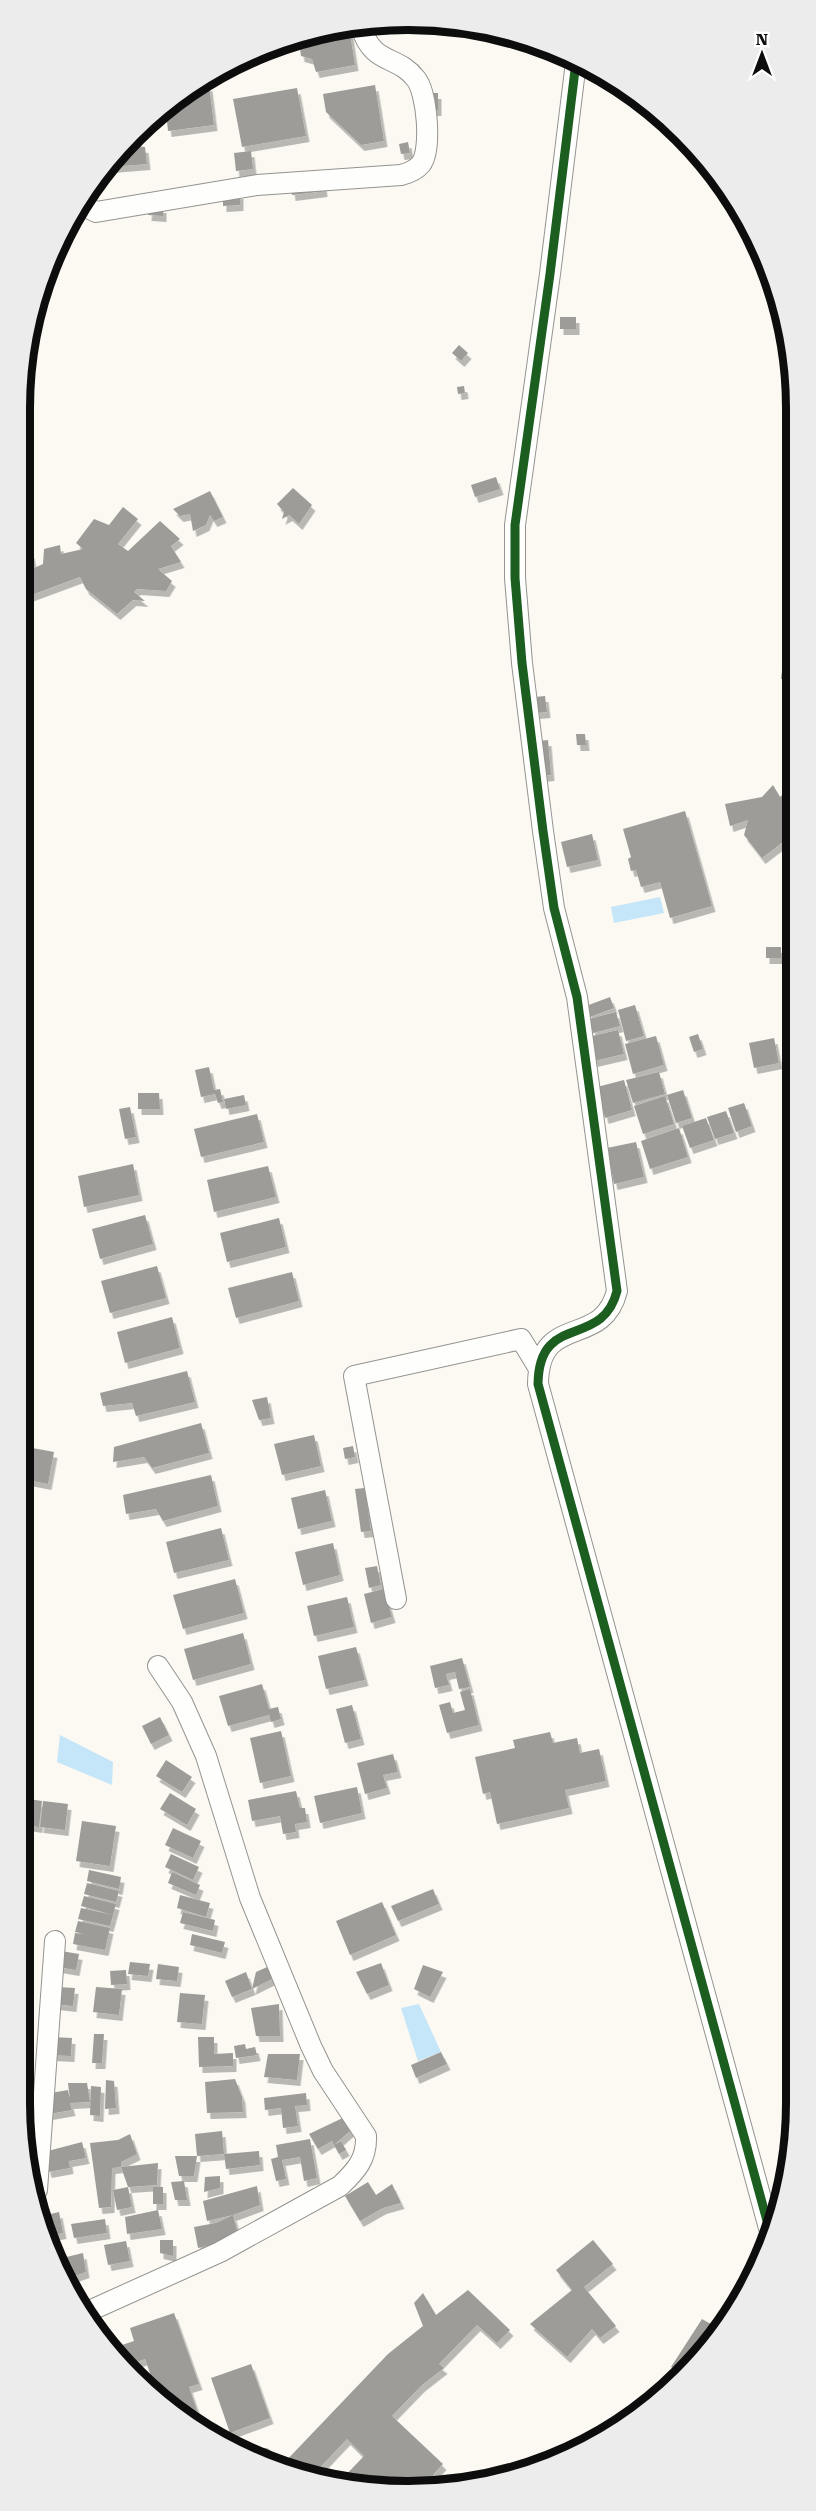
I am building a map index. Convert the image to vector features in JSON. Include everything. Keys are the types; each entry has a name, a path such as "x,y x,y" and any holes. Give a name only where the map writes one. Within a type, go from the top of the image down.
{"street":[{"path":"88,208 96,212 257,185 401,175 416,169 426,150 422,88 404,68 378,55 364,38 363,33"},
{"path":"575,69 550,274 515,525 515,578 522,663 544,842 554,908 577,997 617,1291 613,1307 604,1317 592,1325 564,1335 546,1348 538,1367 538,1384 767,2221"},
{"path":"396,1599 354,1376 521,1340 538,1367"},
{"path":"92,2310 220,2252 340,2186 356,2171 366,2145 366,2136 323,2071 294,2007 250,1898 206,1756 182,1702 158,1666"},
{"path":"38,2180 55,1941"}],"water":[{"path":"660,897 664,913 614,923 611,907"},
{"path":"60,1735 113,1762 112,1785 57,1762"},
{"path":"419,2004 441,2052 418,2061 401,2008"}],"building":[{"path":"350,34 355,65 316,72 312,59 301,56 300,46"},
{"path":"375,85 384,141 361,145 326,112 323,94"},
{"path":"209,87 214,125 168,131 167,118"},
{"path":"297,88 306,136 242,147 233,99"},
{"path":"430,93 438,93 438,110 430,110"},
{"path":"408,142 410,153 401,154 399,144"},
{"path":"136,146 145,147 147,164 118,166"},
{"path":"251,151 253,169 236,171 234,153"},
{"path":"323,183 324,191 292,195 291,187"},
{"path":"240,193 240,205 223,206 223,194"},
{"path":"149,206 163,207 163,216 148,215"},
{"path":"560,317 576,317 576,329 560,329"},
{"path":"459,345 468,353 461,361 452,353"},
{"path":"464,386 465,393 458,394 457,387"},
{"path":"496,477 500,489 475,497 471,485"},
{"path":"293,488 312,505 299,524 289,515 282,519 284,512 277,504"},
{"path":"210,491 223,517 214,521 210,515 206,525 193,531 190,514 180,516 173,509"},
{"path":"123,507 138,519 118,544 128,551 160,521 180,539 171,546 181,562 158,569 172,581 166,591 137,589 134,592 145,601 133,600 117,614 86,589 80,577 30,596 30,552 34,568 43,564 44,549 60,545 61,554 83,549 76,543 94,519 109,525"},
{"path":"785,645 786,679 781,679"},
{"path":"545,696 547,712 536,713 535,697"},
{"path":"576,734 585,734 586,745 577,745"},
{"path":"548,740 551,775 541,776 538,741"},
{"path":"773,785 780,797 786,792 786,840 762,858 744,835 748,820 730,826 725,804 762,797"},
{"path":"685,811 712,906 670,918 660,882 641,887 636,870 631,871 628,859 631,857 623,829"},
{"path":"592,834 598,860 567,867 561,842"},
{"path":"766,947 781,947 781,958 766,958"},
{"path":"610,997 614,1008 590,1017 586,1006"},
{"path":"635,1005 644,1036 626,1041 618,1010"},
{"path":"616,1012 620,1026 593,1033 589,1019"},
{"path":"618,1030 624,1054 594,1061 588,1037"},
{"path":"698,1034 703,1049 694,1052 689,1037"},
{"path":"656,1036 664,1065 633,1074 625,1044"},
{"path":"774,1038 779,1063 754,1068 749,1043"},
{"path":"209,1067 214,1090 220,1089 223,1102 218,1103 215,1094 201,1097 195,1070"},
{"path":"659,1072 665,1094 633,1103 626,1080"},
{"path":"624,1080 632,1110 605,1118 597,1087"},
{"path":"683,1090 692,1118 676,1123 667,1095"},
{"path":"138,1093 159,1093 160,1109 138,1109"},
{"path":"244,1095 246,1105 226,1109 224,1099"},
{"path":"665,1096 674,1124 643,1134 634,1106"},
{"path":"744,1103 752,1126 736,1132 728,1108"},
{"path":"130,1107 136,1137 125,1139 119,1109"},
{"path":"726,1111 734,1133 715,1139 707,1117"},
{"path":"257,1114 264,1142 201,1157 194,1129"},
{"path":"706,1118 714,1140 690,1148 682,1126"},
{"path":"679,1128 688,1157 650,1169 641,1141"},
{"path":"636,1142 644,1177 614,1184 607,1148"},
{"path":"133,1164 139,1195 84,1207 78,1176"},
{"path":"268,1166 276,1197 214,1212 207,1180"},
{"path":"145,1215 153,1244 100,1259 92,1229"},
{"path":"279,1218 286,1247 227,1262 220,1233"},
{"path":"157,1266 166,1298 110,1313 101,1281"},
{"path":"292,1272 299,1301 236,1318 228,1288"},
{"path":"172,1317 180,1348 125,1363 117,1332"},
{"path":"187,1371 195,1402 136,1416 132,1403 103,1406 100,1393"},
{"path":"267,1397 271,1418 259,1420 252,1400"},
{"path":"201,1423 209,1453 152,1468 144,1457 113,1462 114,1447"},
{"path":"314,1435 321,1466 282,1475 274,1444"},
{"path":"353,1446 355,1457 345,1459 343,1448"},
{"path":"30,1448 54,1452 48,1484 30,1481"},
{"path":"211,1475 218,1506 163,1521 156,1509 126,1514 123,1495"},
{"path":"365,1488 371,1531 361,1532 355,1489"},
{"path":"325,1490 332,1521 298,1529 291,1498"},
{"path":"221,1528 229,1560 174,1573 166,1542"},
{"path":"333,1543 340,1575 303,1585 295,1552"},
{"path":"377,1566 381,1585 369,1588 365,1568"},
{"path":"235,1579 244,1613 183,1629 173,1595"},
{"path":"384,1589 392,1617 371,1623 364,1594"},
{"path":"347,1597 354,1627 314,1636 307,1606"},
{"path":"243,1633 251,1664 193,1680 184,1649"},
{"path":"356,1647 365,1680 326,1689 318,1656"},
{"path":"462,1658 470,1687 459,1689 455,1672 446,1674 449,1685 435,1688 430,1666"},
{"path":"262,1684 269,1709 278,1707 281,1719 271,1722 269,1715 228,1726 219,1696"},
{"path":"470,1689 479,1725 447,1733 439,1705 450,1702 453,1713 465,1710 460,1692"},
{"path":"352,1705 361,1739 345,1743 336,1709"},
{"path":"160,1717 169,1735 151,1744 142,1726"},
{"path":"281,1731 291,1776 260,1783 250,1738"},
{"path":"550,1732 553,1743 577,1738 580,1753 599,1749 606,1781 565,1790 569,1808 497,1824 490,1792 483,1794 475,1757 515,1748 513,1740"},
{"path":"393,1754 398,1772 383,1775 387,1788 365,1794 357,1763"},
{"path":"166,1760 192,1777 182,1792 156,1776"},
{"path":"357,1787 362,1813 320,1823 314,1796"},
{"path":"296,1791 300,1808 305,1808 307,1822 295,1824 296,1832 283,1834 280,1816 252,1821 248,1800"},
{"path":"170,1793 196,1809 187,1825 160,1809"},
{"path":"30,1799 42,1801 39,1827 30,1826"},
{"path":"43,1801 68,1804 65,1830 40,1827"},
{"path":"82,1821 116,1826 110,1866 76,1861"},
{"path":"173,1828 201,1841 193,1858 165,1845"},
{"path":"171,1854 199,1867 193,1880 165,1867"},
{"path":"89,1870 121,1877 119,1889 87,1881"},
{"path":"172,1872 200,1885 196,1895 168,1883"},
{"path":"87,1883 119,1891 116,1902 84,1894"},
{"path":"433,1889 439,1904 398,1921 391,1906"},
{"path":"180,1895 210,1903 206,1917 177,1908"},
{"path":"84,1896 116,1904 113,1915 81,1906"},
{"path":"382,1902 396,1935 350,1955 336,1921"},
{"path":"81,1908 113,1915 110,1926 78,1919"},
{"path":"183,1912 215,1920 213,1931 180,1923"},
{"path":"78,1921 110,1928 105,1950 73,1944 75,1933 84,1934 75,1932"},
{"path":"192,1934 225,1942 222,1953 190,1945"},
{"path":"61,1951 79,1954 76,1970 58,1967"},
{"path":"130,1962 150,1964 148,1976 128,1974"},
{"path":"276,1963 280,1975 252,1989 256,1972"},
{"path":"381,1963 389,1985 367,1994 356,1972"},
{"path":"158,1964 179,1967 177,1981 156,1979"},
{"path":"423,1965 443,1972 430,1997 414,1989"},
{"path":"126,1970 127,1984 111,1985 110,1971"},
{"path":"246,1972 252,1989 232,1997 225,1981"},
{"path":"57,1987 75,1988 73,2006 55,2004"},
{"path":"96,1987 122,1989 119,2015 93,2012"},
{"path":"180,1993 205,1995 202,2024 177,2022"},
{"path":"279,2004 280,2036 256,2036 251,2008"},
{"path":"94,2034 104,2034 102,2063 92,2063"},
{"path":"51,2037 72,2038 71,2056 50,2055"},
{"path":"198,2037 214,2037 214,2054 233,2053 233,2066 199,2067"},
{"path":"245,2044 246,2049 255,2047 257,2055 236,2058 234,2046"},
{"path":"441,2052 447,2064 416,2078 411,2065"},
{"path":"268,2054 300,2054 297,2080 264,2077"},
{"path":"235,2079 242,2097 243,2112 207,2113 205,2082"},
{"path":"106,2080 114,2081 116,2108 105,2109"},
{"path":"68,2083 87,2083 90,2102 70,2103 72,2110 49,2114 45,2094 68,2090 70,2100"},
{"path":"91,2086 101,2087 100,2116 90,2115"},
{"path":"306,2093 307,2105 295,2106 298,2126 283,2128 281,2108 265,2110 264,2098"},
{"path":"351,2114 350,2131 334,2145 332,2141 318,2149 309,2134"},
{"path":"222,2131 224,2154 197,2156 195,2134"},
{"path":"130,2134 137,2154 121,2162 121,2167 112,2168 111,2207 99,2208 90,2143 118,2140"},
{"path":"310,2139 317,2178 304,2181 300,2157 282,2160 286,2179 276,2181 271,2159 278,2157 276,2145"},
{"path":"341,2141 346,2150 339,2154 334,2145"},
{"path":"82,2142 86,2158 69,2161 70,2168 48,2172 44,2152"},
{"path":"259,2151 260,2165 226,2169 224,2154"},
{"path":"175,2156 197,2156 194,2176 179,2176"},
{"path":"158,2163 157,2185 128,2187 121,2167"},
{"path":"220,2176 220,2188 204,2192 205,2177"},
{"path":"184,2181 187,2200 175,2200 171,2182"},
{"path":"368,2182 376,2195 392,2184 401,2203 383,2208 360,2221 345,2196"},
{"path":"257,2186 260,2205 207,2221 203,2201"},
{"path":"128,2187 132,2207 117,2210 113,2190"},
{"path":"153,2187 163,2187 163,2204 153,2204"},
{"path":"158,2210 162,2229 127,2234 125,2217"},
{"path":"59,2212 63,2233 54,2235 47,2215"},
{"path":"233,2215 237,2230 220,2243 198,2248 194,2227 216,2223"},
{"path":"105,2219 107,2233 74,2238 71,2224"},
{"path":"160,2240 173,2240 173,2256 160,2253"},
{"path":"593,2240 613,2264 584,2287 616,2326 600,2338 592,2329 567,2357 530,2324 572,2290 556,2270"},
{"path":"126,2241 130,2261 108,2265 104,2245"},
{"path":"83,2253 86,2272 73,2277 63,2258"},
{"path":"468,2290 510,2330 497,2343 477,2325 439,2364 444,2368 421,2386 392,2416 443,2464 433,2475 438,2480 383,2480 345,2476 364,2456 347,2439 318,2470 286,2461 388,2354 423,2326 414,2303 423,2293 436,2315"},
{"path":"174,2313 199,2384 189,2387 200,2418 153,2381 145,2359 134,2363 119,2346 134,2341 130,2328"},
{"path":"702,2319 713,2325 675,2370 671,2367"},
{"path":"251,2364 270,2418 230,2433 211,2378"}],"cycle path":[{"path":"575,69 550,274 515,525 515,578 522,663 554,908 577,997 617,1291 609,1309 598,1320 559,1338 549,1347 541,1361 538,1384 767,2221"}]}
